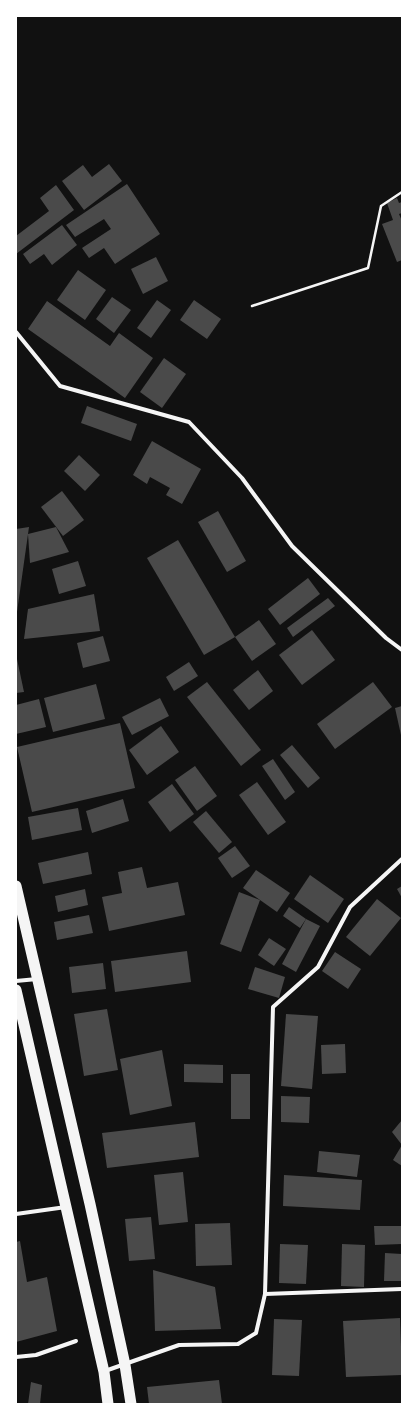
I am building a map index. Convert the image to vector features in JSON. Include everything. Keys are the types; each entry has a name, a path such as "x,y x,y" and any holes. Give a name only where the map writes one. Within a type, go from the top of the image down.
{"highway":[{"path":"16,886 125,1365 131,1404"},
{"path":"16,990 104,1372 108,1404"}],"street":[{"path":"16,332 60,386 189,422 242,478 292,546 386,638 402,650"},
{"path":"104,1372 179,1345 238,1344 256,1333 265,1294 273,1007 318,967 350,907 402,859"},
{"path":"16,981 37,979"},
{"path":"16,1214 66,1207"},
{"path":"265,1294 402,1289"},
{"path":"16,1357 36,1355 76,1341"}],"path":[{"path":"252,306 368,268 381,206 402,192"}],"building":[{"path":"109,164 122,181 84,210 62,181 83,165 92,177"},
{"path":"127,184 160,234 115,264 104,248 89,258 82,248 111,229 104,219 75,237 66,225"},
{"path":"56,185 74,210 16,254 16,236 49,211 40,198"},
{"path":"397,198 399,203 402,202 402,213 399,214 402,221 402,260 397,262 382,224 393,220 387,203"},
{"path":"62,225 77,245 52,265 44,254 30,264 23,254"},
{"path":"156,257 168,281 143,294 131,269"},
{"path":"78,270 106,290 85,320 57,300"},
{"path":"112,297 131,310 114,333 96,319"},
{"path":"157,300 171,310 151,338 137,328"},
{"path":"194,300 221,319 207,339 180,320"},
{"path":"47,301 110,346 119,333 153,358 125,398 28,329"},
{"path":"164,358 186,374 162,408 140,392"},
{"path":"87,406 137,424 131,441 81,423"},
{"path":"152,441 201,469 182,504 166,495 170,488 150,477 147,484 133,475"},
{"path":"79,455 100,475 85,491 64,471"},
{"path":"62,491 84,520 63,536 41,507"},
{"path":"218,511 246,561 227,572 198,522"},
{"path":"29,527 17,612 16,612 16,529"},
{"path":"56,527 69,552 30,563 28,534"},
{"path":"178,540 235,637 204,655 147,558"},
{"path":"78,561 86,586 59,594 52,569"},
{"path":"308,578 320,594 280,625 268,609"},
{"path":"94,594 100,631 24,639 28,609"},
{"path":"328,598 335,606 293,637 287,628"},
{"path":"259,620 276,644 252,661 235,637"},
{"path":"312,630 335,660 302,685 279,655"},
{"path":"103,636 110,661 83,668 77,643"},
{"path":"16,659 24,692 16,693"},
{"path":"189,662 198,676 174,691 166,677"},
{"path":"258,670 273,691 249,710 233,690"},
{"path":"207,682 261,750 241,766 187,697"},
{"path":"373,682 392,707 335,749 317,724"},
{"path":"96,684 105,719 53,732 44,698"},
{"path":"160,698 169,716 132,735 122,717"},
{"path":"39,699 46,727 16,734 16,705"},
{"path":"402,706 402,735 401,735 395,708"},
{"path":"120,723 135,788 32,812 17,747"},
{"path":"161,726 179,752 147,775 129,750"},
{"path":"292,745 320,778 308,788 280,755"},
{"path":"273,759 295,792 285,800 262,766"},
{"path":"195,766 217,796 197,811 175,780"},
{"path":"257,782 286,822 268,835 239,795"},
{"path":"172,784 194,814 170,832 148,802"},
{"path":"123,799 129,821 92,833 86,811"},
{"path":"78,808 82,830 32,840 28,817"},
{"path":"206,811 232,842 219,853 193,822"},
{"path":"235,846 250,866 232,878 218,858"},
{"path":"88,852 92,874 43,884 38,863"},
{"path":"142,867 147,888 178,882 185,915 109,931 102,897 122,893 118,872"},
{"path":"256,870 290,893 277,912 243,888"},
{"path":"310,875 344,899 328,923 294,899"},
{"path":"402,886 402,898 397,889"},
{"path":"85,889 88,905 58,912 55,896"},
{"path":"239,892 260,900 241,952 220,944"},
{"path":"377,899 401,918 370,956 346,937"},
{"path":"289,907 306,919 300,928 283,916"},
{"path":"89,915 93,933 57,940 54,922"},
{"path":"306,919 320,926 296,972 282,964"},
{"path":"269,938 286,949 274,966 258,955"},
{"path":"187,951 191,982 115,992 111,961"},
{"path":"335,952 361,969 348,989 322,971"},
{"path":"103,963 106,989 72,993 69,967"},
{"path":"255,967 285,977 279,998 248,989"},
{"path":"107,1009 118,1070 84,1076 74,1014"},
{"path":"286,1014 318,1016 312,1089 281,1086"},
{"path":"345,1044 346,1073 322,1074 321,1045"},
{"path":"162,1050 172,1106 130,1115 120,1059"},
{"path":"184,1064 223,1065 223,1083 184,1082"},
{"path":"231,1074 250,1074 250,1119 231,1119"},
{"path":"281,1096 310,1097 309,1123 281,1122"},
{"path":"402,1120 402,1145 392,1132"},
{"path":"195,1122 199,1157 107,1168 102,1133"},
{"path":"402,1145 402,1166 393,1160"},
{"path":"319,1151 360,1155 357,1177 317,1172"},
{"path":"183,1172 188,1222 159,1225 154,1175"},
{"path":"284,1175 362,1180 360,1210 283,1206"},
{"path":"151,1217 155,1259 129,1261 125,1219"},
{"path":"230,1223 232,1265 196,1266 195,1224"},
{"path":"374,1226 402,1226 402,1244 375,1245"},
{"path":"20,1241 27,1282 47,1277 57,1331 16,1342 16,1242"},
{"path":"280,1244 308,1245 306,1284 279,1283"},
{"path":"342,1244 365,1245 364,1287 341,1286"},
{"path":"385,1253 402,1254 402,1281 384,1281"},
{"path":"153,1270 215,1287 221,1329 155,1331"},
{"path":"400,1318 402,1375 346,1377 343,1321"},
{"path":"274,1319 302,1320 299,1376 272,1375"},
{"path":"219,1380 222,1404 149,1404 147,1387"},
{"path":"31,1382 42,1385 40,1404 28,1404"}]}
